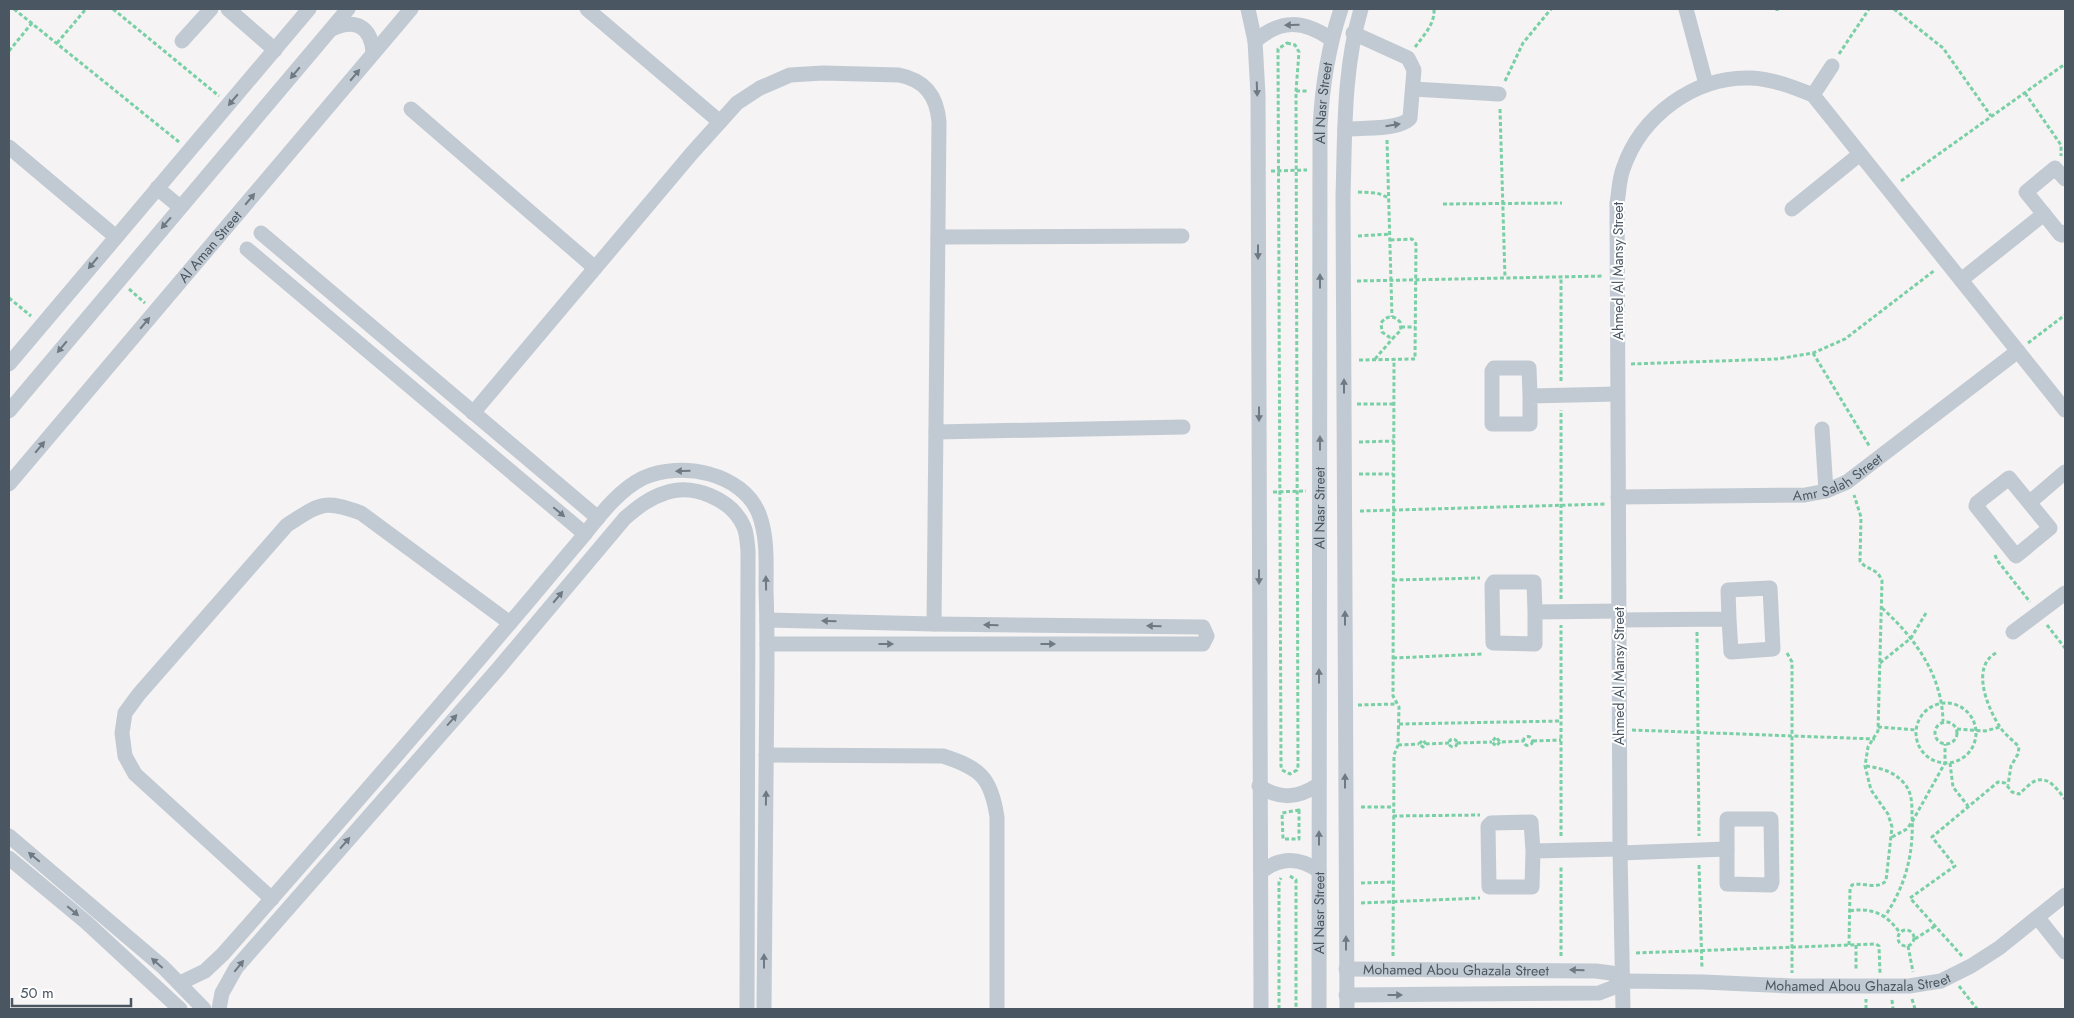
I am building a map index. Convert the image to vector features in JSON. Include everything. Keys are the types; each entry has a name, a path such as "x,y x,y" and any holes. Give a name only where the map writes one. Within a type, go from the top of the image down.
{"street":[{"path":"182,41 211,9"},
{"path":"228,9 275,50"},
{"path":"9,364 309,9"},
{"path":"9,411 118,279 348,9"},
{"name":"Al Aman Street","path":"9,484 411,9"},
{"path":"587,9 720,122"},
{"path":"1248,9 1255,41 1258,172 1261,1009"},
{"name":"Al Nasr Street","path":"1319,1009 1320,169 1322,90 1330,39 1341,9"},
{"path":"1346,1002 1343,197 1349,64 1354,33 1361,9"},
{"path":"1686,9 1706,84"},
{"path":"332,29 343,24 355,24 366,30 372,40 373,52"},
{"path":"1255,41 1265,32 1279,26 1294,24 1308,26 1330,39"},
{"path":"1345,129 1386,127 1402,124 1410,118 1414,70 1408,58 1354,33"},
{"path":"1813,95 1832,66"},
{"path":"473,412 737,103 760,88 790,74 823,73 910,77 920,82 932,94 938,110 934,624"},
{"name":"Ahmed Al Mansy Street","path":"1623,1009 1619,730 1617,203 1623,170 1637,139 1659,113 1687,93 1706,84 1750,78 1782,82 1813,95 2065,410"},
{"path":"1412,89 1499,94"},
{"path":"411,109 595,268"},
{"path":"9,147 116,236"},
{"path":"1792,209 1860,154"},
{"path":"2061,174 2026,192 2061,234 2065,232"},
{"path":"157,188 180,207"},
{"path":"1961,280 2044,214"},
{"path":"261,233 598,518"},
{"path":"938,237 1182,236"},
{"path":"247,249 585,534"},
{"name":"Amr Salah Street","path":"1618,500 1804,495 1826,491 1847,482 2018,351"},
{"path":"1530,396 1618,394"},
{"path":"936,432 1183,427"},
{"path":"1822,429 1826,491"},
{"path":"180,984 205,971 216,961 272,899 598,518 625,490 644,478 665,472 687,470 709,474 729,482 747,495 758,512 766,554 764,1009"},
{"path":"2030,502 2065,472"},
{"path":"532,490 546,474"},
{"path":"2009,478 2030,502 2050,528 2016,556 1976,507 1977,503 2009,478"},
{"path":"219,1009 222,993 236,968 498,669 625,518 644,503 666,492 691,490 716,498 732,509 744,527 748,550 747,1009"},
{"path":"272,899 135,774 125,756 122,733 125,713 139,694 287,524 315,507 336,504 361,513 510,623"},
{"path":"1320,546 1344,544"},
{"path":"1494,582 1534,582 1535,612 1535,644 1494,644 1492,585 1494,582"},
{"path":"1770,588 1774,648 1771,651 1731,652 1729,618 1728,590 1770,588"},
{"path":"2013,632 2065,593"},
{"path":"1535,612 1696,619 1729,618"},
{"path":"767,620 1203,627 1208,636 1202,644 767,644"},
{"path":"852,622 852,644"},
{"path":"1120,626 1120,645"},
{"path":"766,755 943,756 966,764 984,777 994,796 997,816 997,1009"},
{"path":"392,760 406,772"},
{"path":"1259,786 1268,792 1289,797 1299,796 1318,785"},
{"path":"1727,819 1771,819 1772,883 1769,885 1728,885 1727,849 1727,819"},
{"path":"1531,822 1533,851 1532,887 1490,888 1490,823 1531,822"},
{"path":"9,836 180,984 204,1009"},
{"path":"1533,851 1699,851 1727,849"},
{"path":"9,858 86,922 180,1009"},
{"path":"1261,872 1279,861 1289,860 1300,860 1319,871"},
{"name":"Mohamed Abou Ghazala Street","path":"1346,1002 1599,993 1624,981 1792,986 1916,986 1941,981 1971,966 2000,948 2065,895"},
{"path":"748,897 764,897"},
{"path":"2038,918 2065,952"},
{"name":"Mohamed Abou Ghazala Street","path":"1346,969 1596,970 1612,973 1624,981"}],"path":[{"path":"14,9 189,150"},
{"path":"57,43 86,9"},
{"path":"113,9 229,104"},
{"path":"1408,58 1432,24 1435,17 1434,9"},
{"path":"1505,278 1499,94 1523,43 1551,9"},
{"path":"1832,66 1869,9"},
{"path":"1894,9 1943,48 1991,116"},
{"path":"9,51 32,23"},
{"path":"1287,43 1295,45 1299,52 1296,91 1296,170 1298,766 1294,773 1290,774 1282,770 1281,766 1278,49 1287,43"},
{"path":"1888,190 2065,64"},
{"path":"2025,93 2061,145 2061,174"},
{"path":"1386,127 1392,317"},
{"path":"1258,172 1320,169"},
{"path":"1343,197 1353,193 1365,192 1377,193 1388,198"},
{"path":"1443,204 1562,203"},
{"path":"1344,236 1390,234"},
{"path":"1344,360 1415,359 1415,241 1390,240"},
{"path":"1618,365 1777,359 1814,353 1845,339 1946,262"},
{"path":"1344,282 1617,276"},
{"path":"118,279 155,312"},
{"path":"9,298 41,325"},
{"path":"2018,351 2065,314"},
{"path":"1374,360 1399,333 1400,322 1392,317"},
{"path":"1392,317 1384,320 1381,328 1385,336 1394,337"},
{"path":"1401,327 1415,327"},
{"path":"1814,353 1878,458"},
{"path":"1394,359 1393,696 1398,704 1398,745 1394,755 1393,807 1394,969"},
{"path":"1344,403 1394,404"},
{"path":"1344,442 1394,441"},
{"path":"1344,475 1394,474"},
{"path":"1847,482 1856,498 1861,517 1860,561 1865,567 1873,569 1880,575 1882,581 1878,727 1875,739 1868,747 1865,766 1871,790 1888,814 1892,827 1886,881 1879,886 1852,885 1849,945"},
{"path":"1259,493 1320,491"},
{"path":"1344,511 1618,500"},
{"path":"2001,539 1996,546 1997,560 2065,648"},
{"path":"1394,580 1482,578 1492,585"},
{"path":"1882,608 1911,638 1930,669 1943,702 1943,721"},
{"path":"1880,663 1911,638 1926,614"},
{"path":"1696,619 1702,982"},
{"path":"1393,658 1479,654 1488,652 1494,644"},
{"path":"1774,648 1779,648 1788,653 1792,662 1792,986"},
{"path":"1996,653 1986,660 1982,670 1988,704 2000,727 2019,749 2012,766 2008,785"},
{"path":"1943,702 1958,705 1970,714 1976,729 1975,741 1970,752 1961,759 1948,763 1933,760 1923,753 1917,742 1916,730 1920,717 1930,707 1943,702"},
{"path":"1345,705 1398,704"},
{"path":"1398,724 1561,721"},
{"path":"1945,744 1936,739 1934,734 1935,728 1943,721 1949,721 1957,729 1985,731 2000,727"},
{"path":"1878,727 1916,730"},
{"path":"1945,744 1955,740 1957,729"},
{"path":"1619,730 1875,739"},
{"path":"1398,745 1419,744 1423,747 1426,744 1449,743 1453,739 1457,743 1492,742 1496,746 1500,742 1524,741 1528,736 1533,741 1561,740"},
{"path":"1524,741 1528,746 1533,741"},
{"path":"1945,744 1954,787 1968,806"},
{"path":"1892,837 1907,829 1948,763"},
{"path":"1865,766 1887,770 1904,783 1912,801 1912,850 1905,878 1897,898 1885,916"},
{"path":"1971,966 1910,898 1955,867 1932,837 1995,783 2002,782 2008,785 2012,792 2019,794 2036,780 2043,780 2050,782 2065,799"},
{"path":"1345,806 1393,807"},
{"path":"1299,810 1299,839 1283,839 1282,813 1299,810"},
{"path":"1393,816 1476,814 1484,817 1490,823"},
{"path":"1279,1009 1279,881 1289,876 1296,880 1296,1009"},
{"path":"1345,883 1393,882"},
{"path":"1346,904 1477,899 1485,896 1490,888"},
{"path":"1850,911 1868,910 1885,916 1900,933 1899,942 1903,946 1908,946"},
{"path":"1908,946 1935,926"},
{"path":"1900,933 1908,929 1915,939"},
{"path":"1856,945 1856,986"},
{"path":"1623,953 1879,945 1881,986"},
{"path":"1908,946 1916,986"},
{"path":"1951,976 1977,1009"}]}
